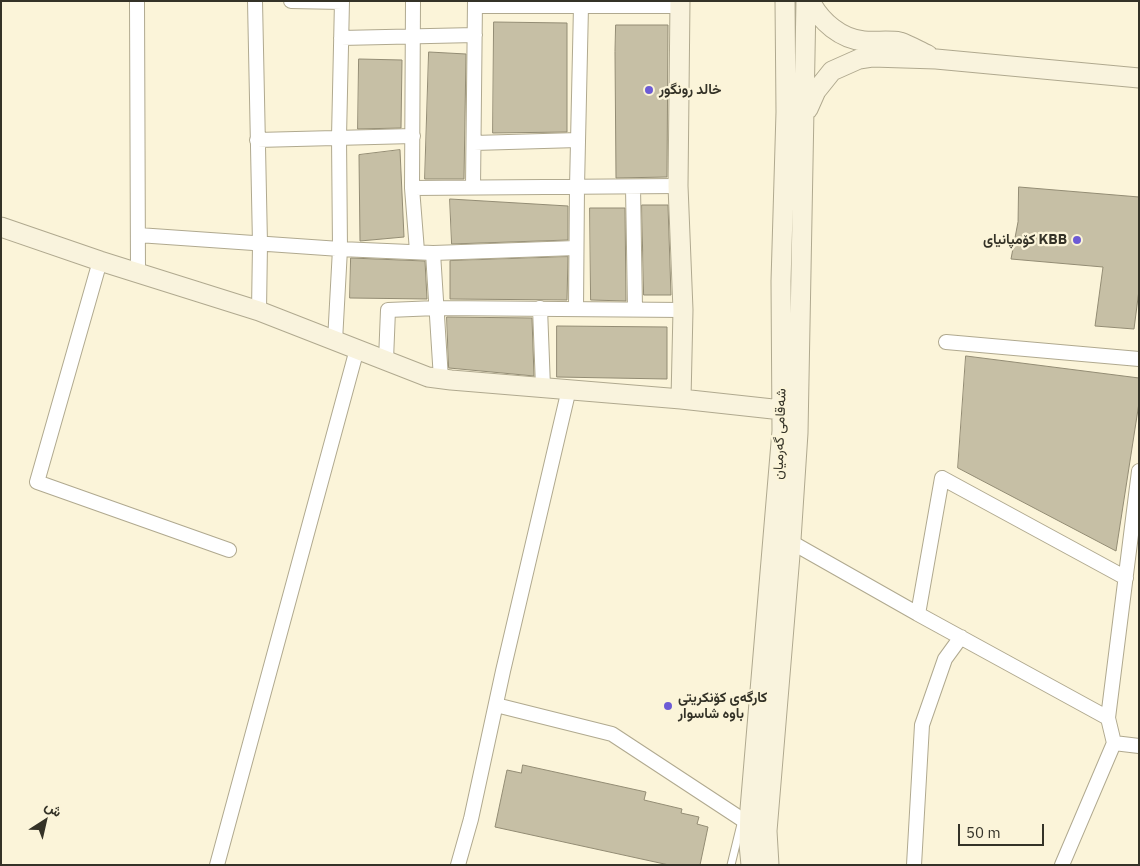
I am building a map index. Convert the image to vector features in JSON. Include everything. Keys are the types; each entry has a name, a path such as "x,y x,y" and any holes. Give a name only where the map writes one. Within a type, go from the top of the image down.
{"main road":[{"name":"شەقامی گەرمیان","path":"751,865 746,822 780,464 786,112 785,1"},
{"name":"شەقامی گەرمیان","path":"768,865 767,832 798,433 806,1"},
{"path":"810,1 816,12 827,24 849,38 862,41 899,42 936,58"},
{"path":"680,3 678,186 683,310 680,399"},
{"path":"804,118 813,95 820,84 832,72 848,63 872,57 936,58 1139,78"},
{"path":"1,227 100,261 259,311 428,377 782,410"},
{"path":"782,264 802,265"}],"street":[{"path":"137,1 138,273"},
{"path":"254,1 260,244 259,311"},
{"path":"291,1 342,2 339,137 340,249 335,341"},
{"path":"414,1 412,188 417,252"},
{"path":"473,188 475,4 581,6 680,3"},
{"path":"576,309 576,187 581,6"},
{"path":"342,38 475,35"},
{"path":"257,140 413,136"},
{"path":"474,143 578,140"},
{"path":"412,188 678,186"},
{"path":"633,187 635,309"},
{"path":"138,236 433,253 576,248"},
{"path":"433,253 440,379"},
{"path":"100,261 37,482 229,550"},
{"path":"386,360 388,310 540,308 683,310"},
{"path":"540,308 543,387"},
{"path":"946,342 1139,359"},
{"path":"217,865 357,349"},
{"path":"458,865 472,819 569,389"},
{"path":"1062,865 1114,743 1108,718 1139,471"},
{"path":"918,614 942,478 1126,578"},
{"path":"791,542 1108,718"},
{"path":"914,865 922,725 945,659 961,637"},
{"path":"496,706 612,734 746,822"},
{"path":"1114,743 1139,746"}],"lane":[{"path":"731,865 746,822"}],"building":[{"path":"494,22 567,23 567,132 493,133"},
{"path":"616,25 668,25 667,177 616,178"},
{"path":"429,52 466,54 464,179 425,179"},
{"path":"359,59 402,60 401,128 358,129"},
{"path":"400,150 404,237 360,241 359,155"},
{"name":"کۆمپانیای KBB","path":"1019,187 1139,197 1139,290 1134,329 1095,326 1103,267 1011,259 1018,222"},
{"path":"450,199 568,206 568,240 452,244"},
{"path":"642,205 668,205 671,295 644,295"},
{"path":"590,208 625,208 626,301 591,300"},
{"path":"568,257 567,300 450,299 450,261"},
{"path":"351,258 425,261 427,299 350,298"},
{"path":"447,317 532,318 534,376 449,368"},
{"path":"557,326 667,327 667,379 557,377"},
{"path":"966,356 1139,378 1139,403 1116,551 958,468"},
{"path":"523,765 646,792 644,800 682,809 681,813 699,817 697,824 708,827 700,865 669,865 495,827 507,770 521,773"}],"place":[{"name":"خالد رونگور","path":"649,90"},
{"name":"کۆمپانیای KBB","path":"1077,240"},
{"name":"کارگەی کۆنکریتی باوە شاسوار","path":"668,706"}]}
